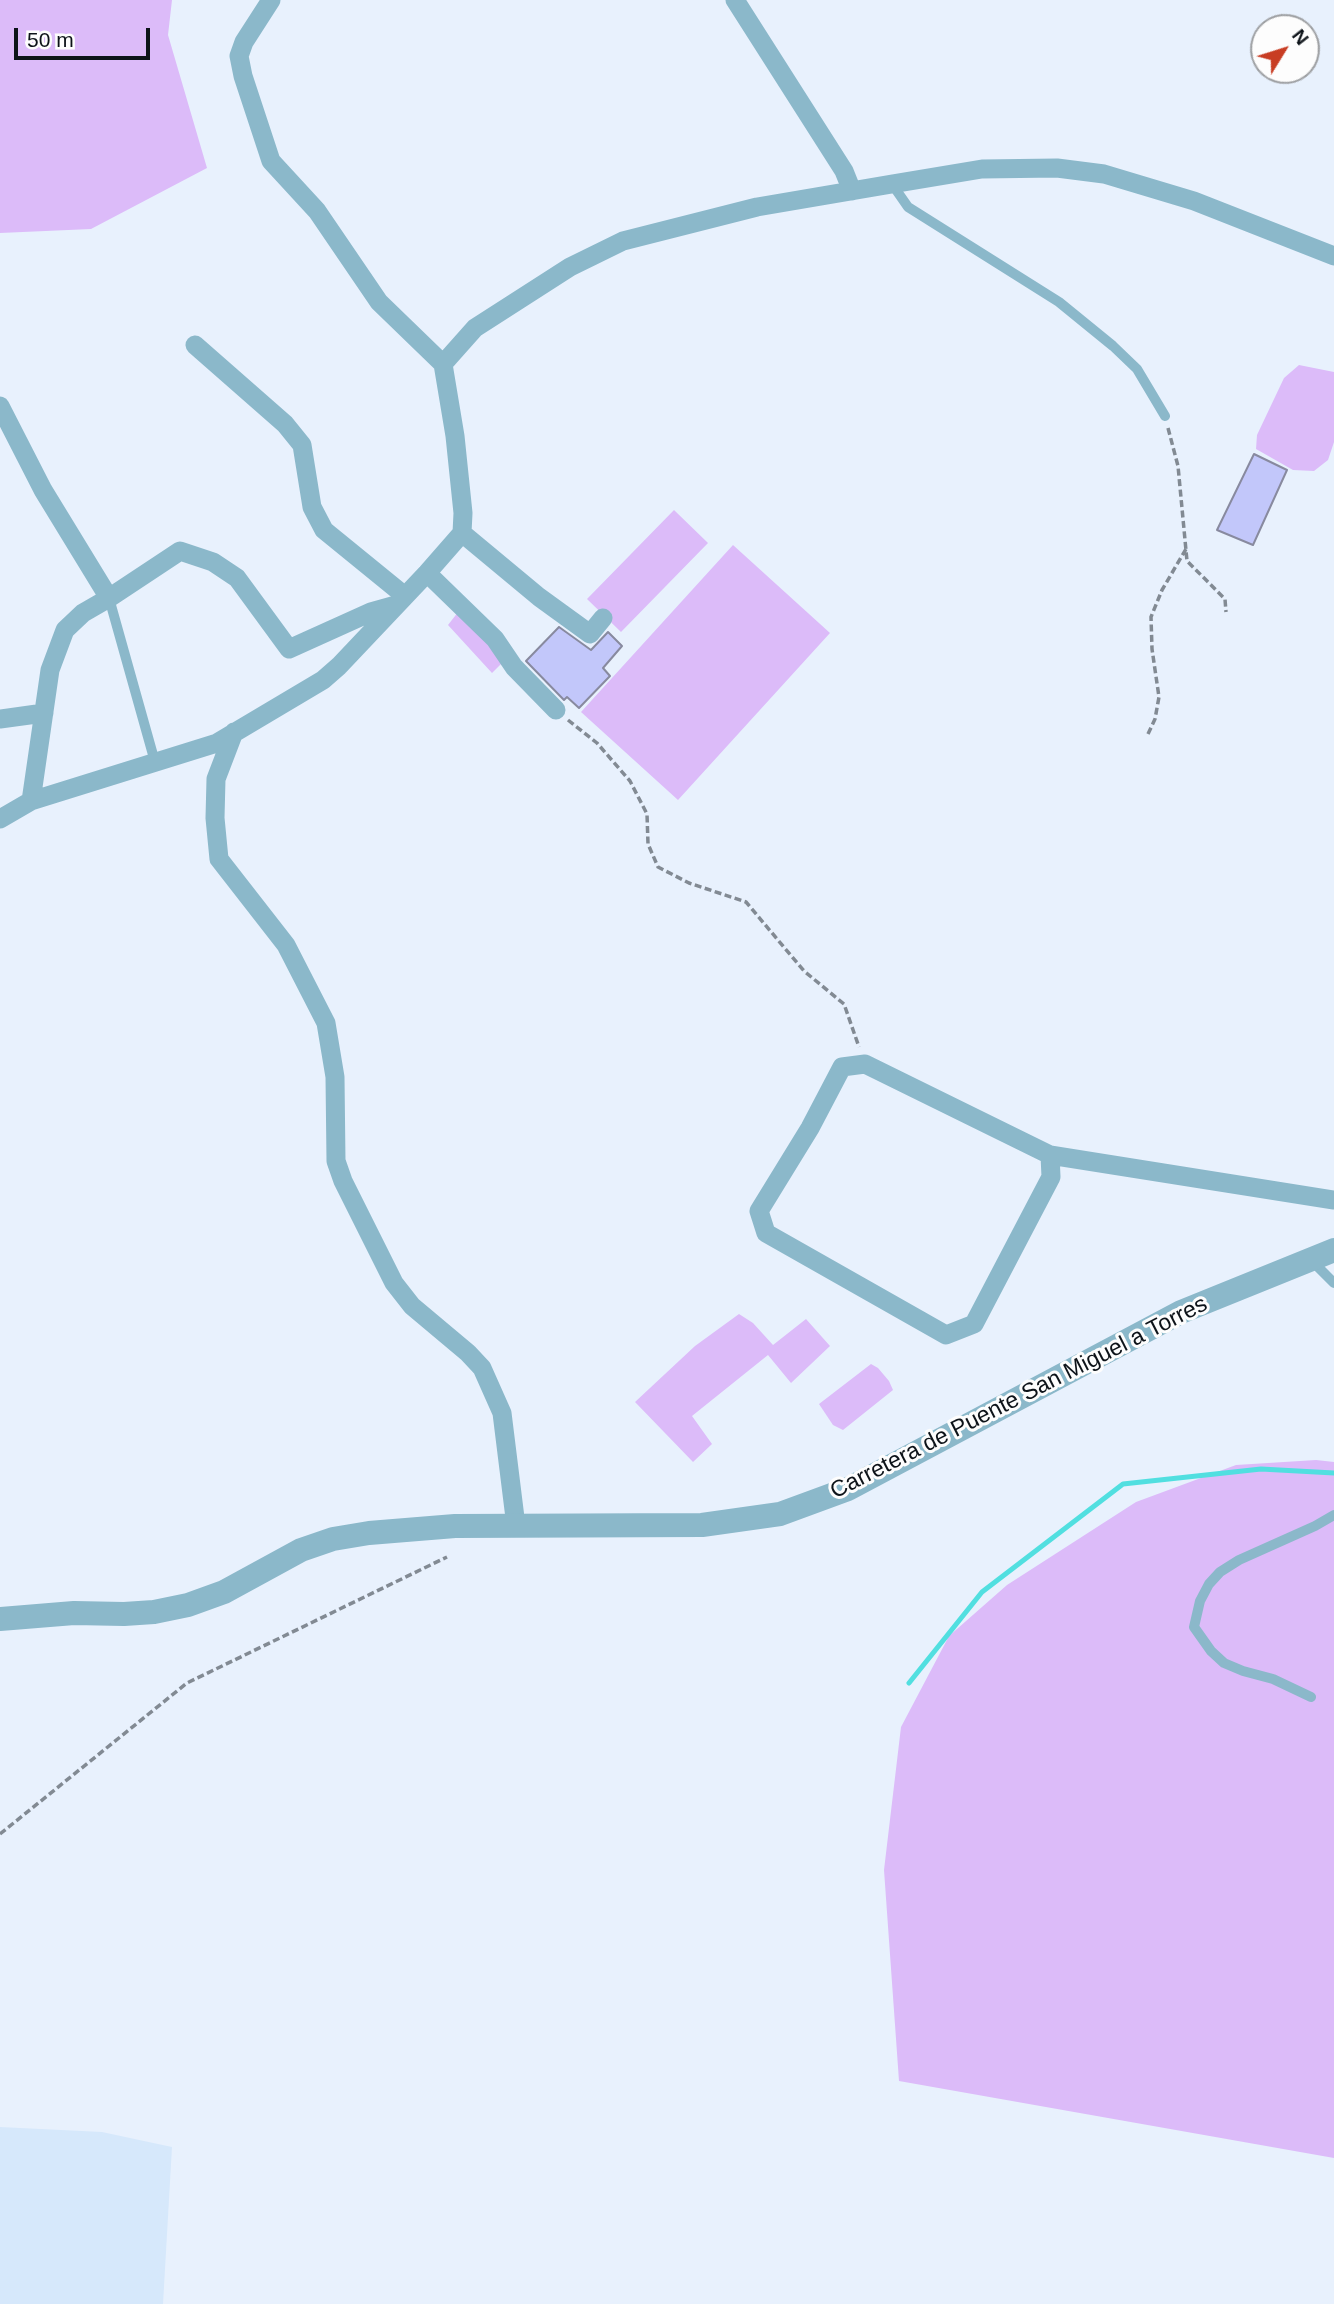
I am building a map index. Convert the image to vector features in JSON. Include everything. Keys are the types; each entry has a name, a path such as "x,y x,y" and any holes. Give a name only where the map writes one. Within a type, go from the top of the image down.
{"street":[{"path":"0,819 31,801 217,743 323,680 428,573 462,533 463,513 455,436 443,364 379,302 317,211 271,162 239,56 244,42 271,0"},
{"path":"735,0 844,171 852,191"},
{"path":"443,364 474,328 570,267 623,241 757,207 982,169 1057,168 1104,174 1194,201 1334,256"},
{"path":"195,345 285,424 302,445 312,508 324,530 401,600"},
{"path":"0,406 43,490 109,598"},
{"path":"462,533 539,597 590,634 603,618"},
{"path":"31,801 50,670 65,630 83,613 180,551 213,562 237,578 289,649 401,600"},
{"path":"428,573 495,639 514,667 556,710"},
{"path":"0,719 44,713"},
{"path":"234,732 216,779 215,818 219,859 286,945 326,1023 335,1077 336,1160 343,1181 394,1283 412,1306 482,1368 502,1413 516,1526"},
{"path":"1050,1155 1051,1177 974,1324 946,1335 766,1233 759,1211 810,1128 842,1067 865,1065 1050,1155 1334,1201"},
{"name":"Carretera de Puente San Miguel a Torres","path":"0,1619 155,1612 188,1605 224,1592 301,1550 333,1539 369,1533 455,1526 702,1525 780,1514 848,1489 1181,1312 1334,1250"}],"lane":[{"path":"892,184 908,207 1059,302 1113,346 1137,369 1165,416"},
{"path":"109,598 155,762"},
{"path":"1311,1260 1334,1283"},
{"path":"1311,1697 1273,1679 1224,1663 1211,1651 1194,1627 1200,1601 1209,1584 1220,1572 1240,1560 1315,1527 1334,1515"}],"path":[{"path":"1165,416 1178,466 1187,561 1225,599 1226,612"},
{"path":"1148,734 1155,719 1159,697 1152,649 1151,617 1162,590 1186,548"},
{"path":"556,710 597,743 630,781 647,814 648,844 658,867 689,884 746,902 804,971 844,1004 865,1065"},
{"path":"0,1834 187,1683 447,1557"}],"shaded area":[{"path":"0,0 172,0 168,35 207,168 91,229 0,233"},
{"path":"1299,365 1334,372 1334,442 1328,460 1314,471 1293,470 1256,449 1257,435 1284,378"},
{"path":"674,510 708,543 621,632 587,599"},
{"path":"733,545 830,633 678,800 581,712"},
{"path":"462,607 507,658 492,673 448,625"},
{"path":"739,1314 753,1323 773,1345 806,1319 830,1346 791,1383 768,1355 692,1416 712,1444 693,1462 635,1402 695,1346"},
{"path":"871,1364 889,1381 893,1390 843,1430 833,1425 819,1404"},
{"path":"1316,1460 1334,1462 1334,2158 899,2081 884,1870 901,1727 949,1636 1007,1585 1136,1502 1236,1465"},
{"path":"0,2127 102,2132 172,2147 163,2304 0,2304"}],"building":[{"path":"1254,454 1287,470 1253,545 1217,530"},
{"path":"559,627 591,650 608,632 622,646 603,668 610,676 579,708 567,697 564,700 526,661"}],"waterway":[{"path":"909,1683 982,1592 1123,1484 1261,1469 1334,1473"}]}
